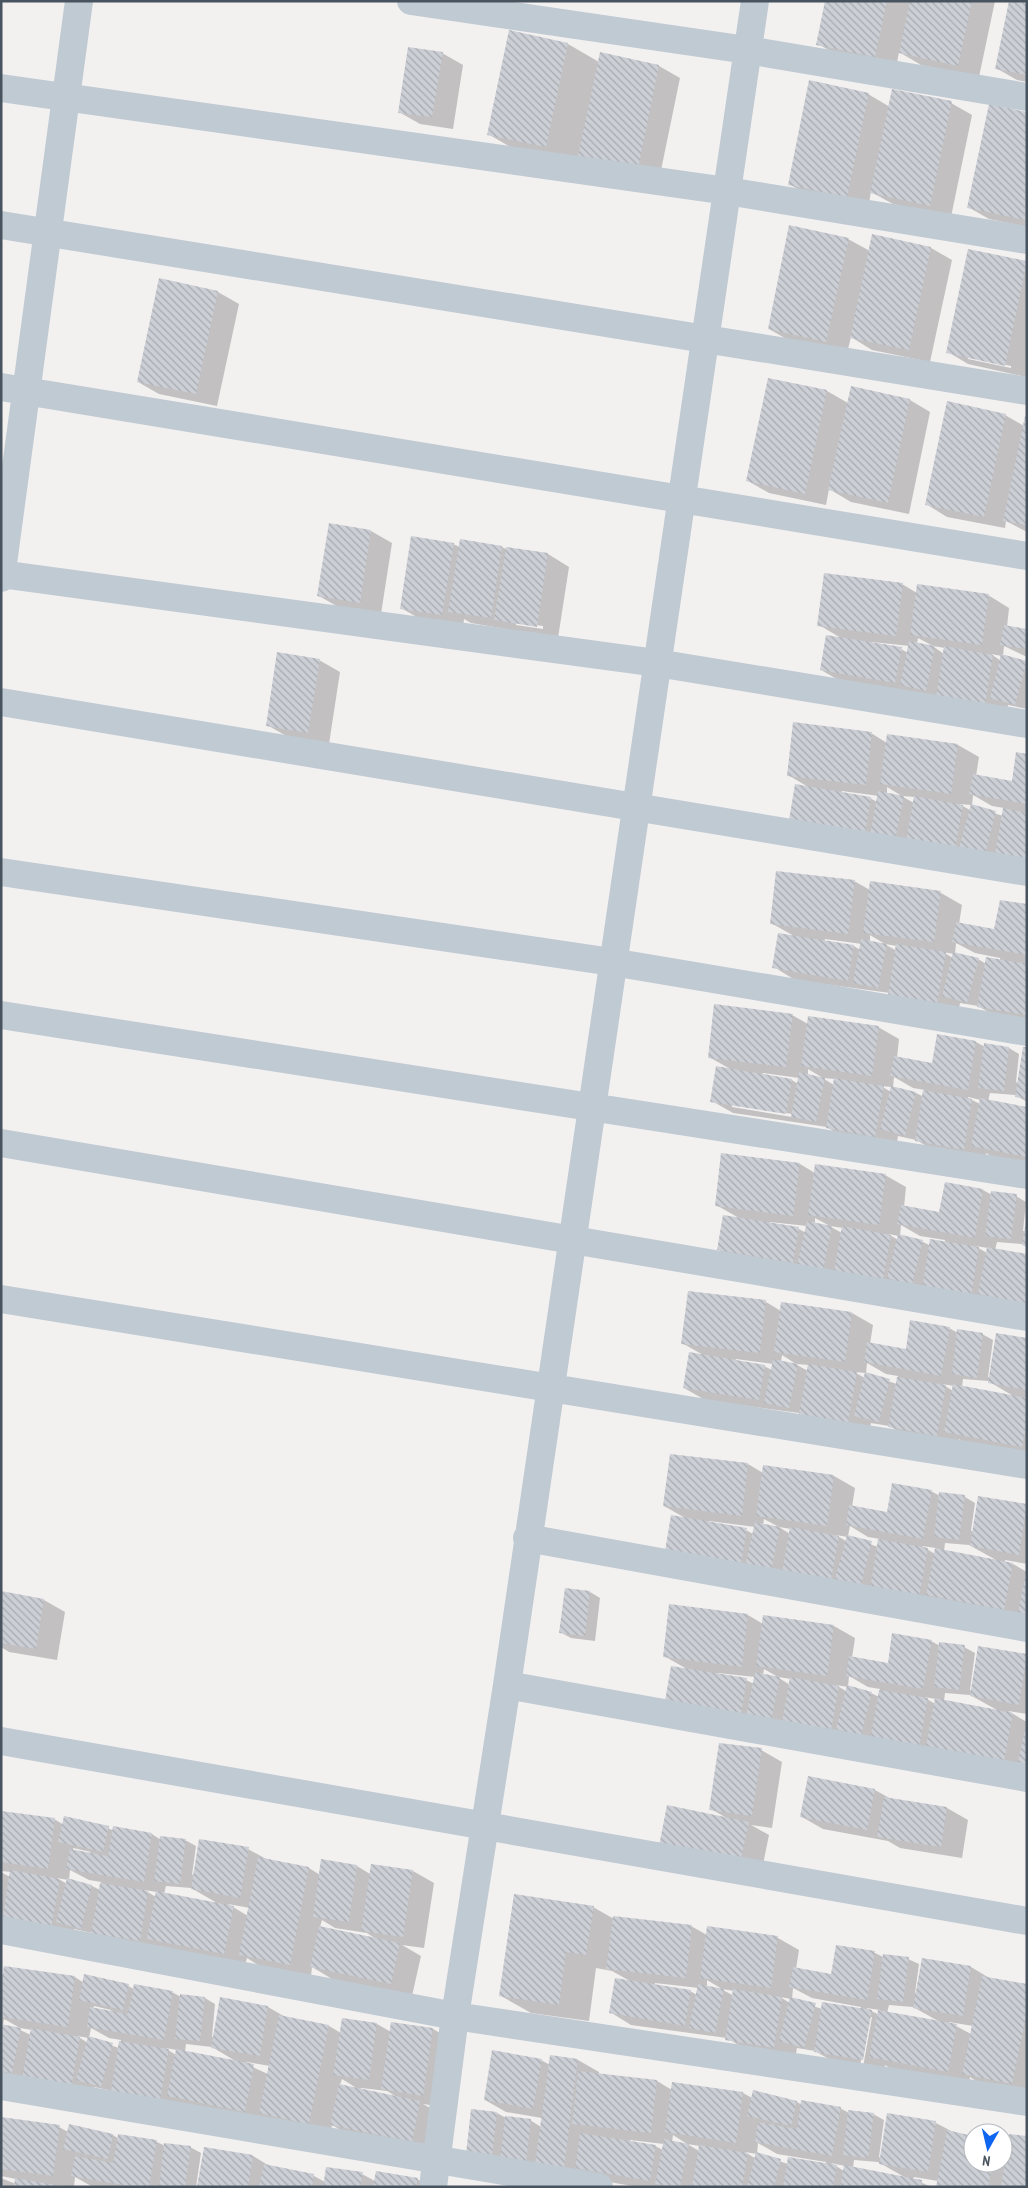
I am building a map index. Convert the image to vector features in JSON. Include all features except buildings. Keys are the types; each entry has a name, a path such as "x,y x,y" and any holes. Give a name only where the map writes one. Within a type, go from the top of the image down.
{"street":[{"path":"79,1 50,232 13,389 2,575 657,663 1027,724"},
{"path":"411,1 748,50 1027,97"},
{"path":"433,2187 455,2016 507,1685 527,1538 755,1"},
{"path":"1,88 727,191 1027,240"},
{"path":"1,225 1027,391"},
{"path":"13,389 1027,556"},
{"path":"1,702 1027,872"},
{"path":"1,872 612,962 1027,1032"},
{"path":"1,1015 1027,1175"},
{"path":"1,1143 1027,1318"},
{"path":"1,1300 1027,1465"},
{"path":"527,1538 1027,1628"},
{"path":"507,1685 1027,1778"},
{"path":"1,1741 1027,1921"},
{"path":"1,1930 455,2016 1027,2102"},
{"path":"1,2086 599,2187"}]}
